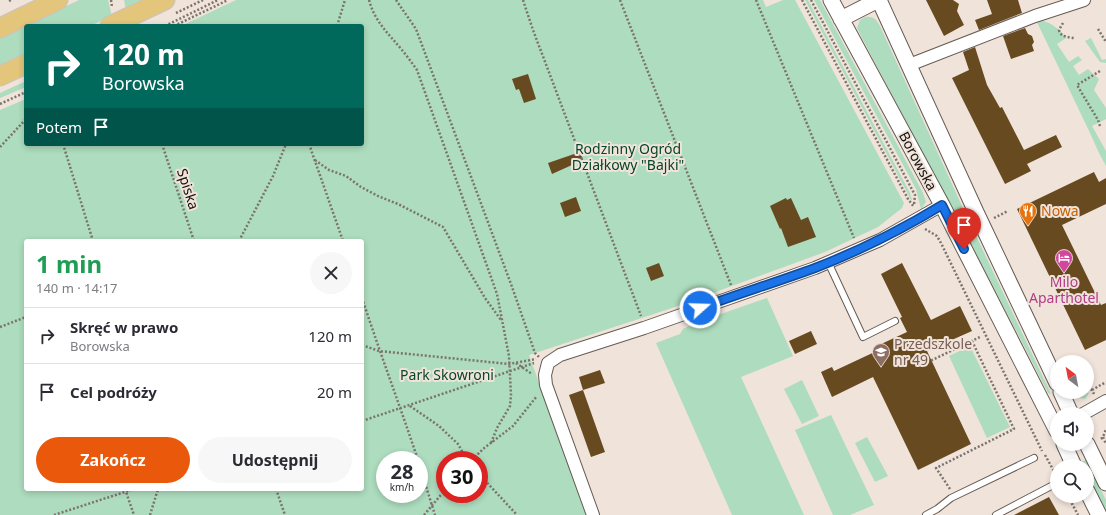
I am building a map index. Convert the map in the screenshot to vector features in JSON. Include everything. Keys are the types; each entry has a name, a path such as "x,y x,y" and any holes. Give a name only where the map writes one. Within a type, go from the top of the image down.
{"main road":[{"path":"0,28 58,0"},
{"path":"114,24 165,0"},
{"path":"0,76 24,65"}],"street":[{"name":"Borowska","path":"831,0 942,205 1050,415"},
{"path":"841,19 878,0 1050,368"},
{"path":"908,65 1034,16 1084,0"},
{"path":"593,515 546,385 545,375 548,363 560,355 644,328 828,262 880,240 942,205"},
{"path":"1094,407 1106,400"},
{"path":"1090,451 1106,483"},
{"path":"1093,503 1099,515"}],"lane":[{"path":"828,262 862,336 895,321"},
{"path":"926,515 953,497 1034,458"},
{"path":"996,515 1050,487"}],"path":[{"path":"169,24 218,0"},
{"path":"178,24 228,0"},
{"path":"338,24 345,0"},
{"path":"370,0 378,22 416,70 498,294 509,364 510,406 497,428 491,443"},
{"path":"396,0 416,29 511,284 535,353"},
{"path":"523,0 641,318"},
{"path":"620,0 731,287"},
{"path":"756,0 855,238"},
{"path":"802,0 908,199 914,206 915,195 811,0"},
{"path":"1063,23 1059,30 1060,34 1074,38"},
{"path":"1098,29 1106,42"},
{"path":"1100,71 1077,85 1100,126"},
{"path":"0,104 24,93"},
{"path":"0,147 24,122"},
{"path":"64,146 92,239"},
{"name":"Spiska","path":"163,146 193,239"},
{"path":"240,239 273,176 285,146"},
{"path":"310,146 341,239"},
{"path":"315,160 329,170 346,176 361,187 378,196 398,204 443,227 485,298 502,321"},
{"path":"990,220 1008,211"},
{"path":"923,227 930,233 937,236 941,242 1037,442 1050,465"},
{"path":"364,304 415,451"},
{"path":"0,327 24,318"},
{"path":"920,359 928,362 980,337"},
{"path":"953,497 936,468 1014,429 972,341"},
{"path":"364,346 380,351 509,364 540,359 534,364 364,420"},
{"path":"1094,389 1106,382"},
{"path":"482,451 513,426 546,385"},
{"path":"410,406 439,426 458,444 462,451"},
{"path":"1106,429 1103,438 1106,444"},
{"path":"488,484 517,515"},
{"path":"54,515 123,491"},
{"path":"126,491 134,515"},
{"path":"150,515 157,491"},
{"path":"277,491 284,515"},
{"path":"428,493 436,515"},
{"path":"424,515 436,501"},
{"path":"1072,503 1078,515"}],"green space":[{"path":"79,0 108,0 112,16 94,24 29,24"},
{"path":"124,0 146,0 126,9"},
{"path":"236,0 763,0 766,7 783,0 795,0 904,203 902,208 878,227 825,252 669,309 529,355 587,515 0,515 0,110 24,100 24,146 364,146 364,24 185,24"},
{"path":"805,0 808,0 910,193 912,200 911,200"},
{"path":"814,0 820,0 923,193 926,202 921,209 916,189"},
{"path":"865,17 874,18 880,26 1050,394 1048,393 857,28 860,20"},
{"path":"1036,20 1049,23 1063,34 1066,38 1057,44 1069,62 1078,56 1082,60 1073,66 1079,75 1088,69 1099,79 1094,90 1106,108 1106,119 1092,126 1106,151 1106,166 1099,153"},
{"path":"24,26 24,57 0,68 0,38"},
{"path":"1091,38 1102,60 1106,59 1106,63 1100,62 1085,41"},
{"path":"24,82 24,88 0,98 0,93"},
{"path":"767,298 793,356 741,377 804,515 732,515 656,343 680,334 683,329 695,323"},
{"path":"970,346 1010,427 987,438 949,356"},
{"path":"802,380 819,416 802,424 784,389"},
{"path":"831,415 874,505 850,515 833,515 795,430"},
{"path":"867,437 888,476 875,482 855,443"},
{"path":"1094,476 1106,500 1106,512 1094,488"}],"building":[{"path":"926,0 953,0 959,4 957,11 964,25 944,36"},
{"path":"987,0 1018,0 1022,13 979,30 975,20 992,14"},
{"path":"1025,28 1028,34 1032,36 1034,51 1011,59 1003,36"},
{"path":"975,47 987,85 1000,108 1002,107 1024,150 1056,135 1062,147 1027,164 1031,171 1005,184 952,78 969,70 963,52"},
{"path":"528,74 536,99 524,103 519,89 516,90 512,79"},
{"path":"580,152 583,160 552,174 548,163"},
{"path":"1094,172 1099,182 1106,178 1106,204 1062,225 1101,305 1106,303 1106,340 1085,350 1017,209"},
{"path":"576,197 581,211 565,217 560,203"},
{"path":"786,198 787,200 791,198 801,220 808,217 816,237 788,247 781,228 780,229 770,206"},
{"path":"659,263 664,276 651,281 646,268"},
{"path":"902,263 931,320 960,306 972,331 927,351 971,444 918,470 873,377 832,397 821,372 832,367 834,371 881,349 879,345 907,332 900,318 902,317 881,274"},
{"path":"811,331 817,344 795,354 789,341"},
{"path":"600,370 605,383 583,390 579,377"},
{"path":"583,390 605,452 591,457 569,395"},
{"path":"1049,497 1050,503 1052,503 1059,515 1014,515"}],"place":[{"name":"Nowa","path":"1028,226"},
{"name":"Milo Aparthotel","path":"1064,273"},
{"name":"Przedszkole nr 49","path":"881,367"}],"route":[{"path":"700,308 815,268 880,240 942,205 964,249"}],"park label":[{"name":"Rodzinny Ogród Działkowy \"Bajki\"","path":"628,158"},
{"name":"Park Skowroni","path":"447,375"}]}
